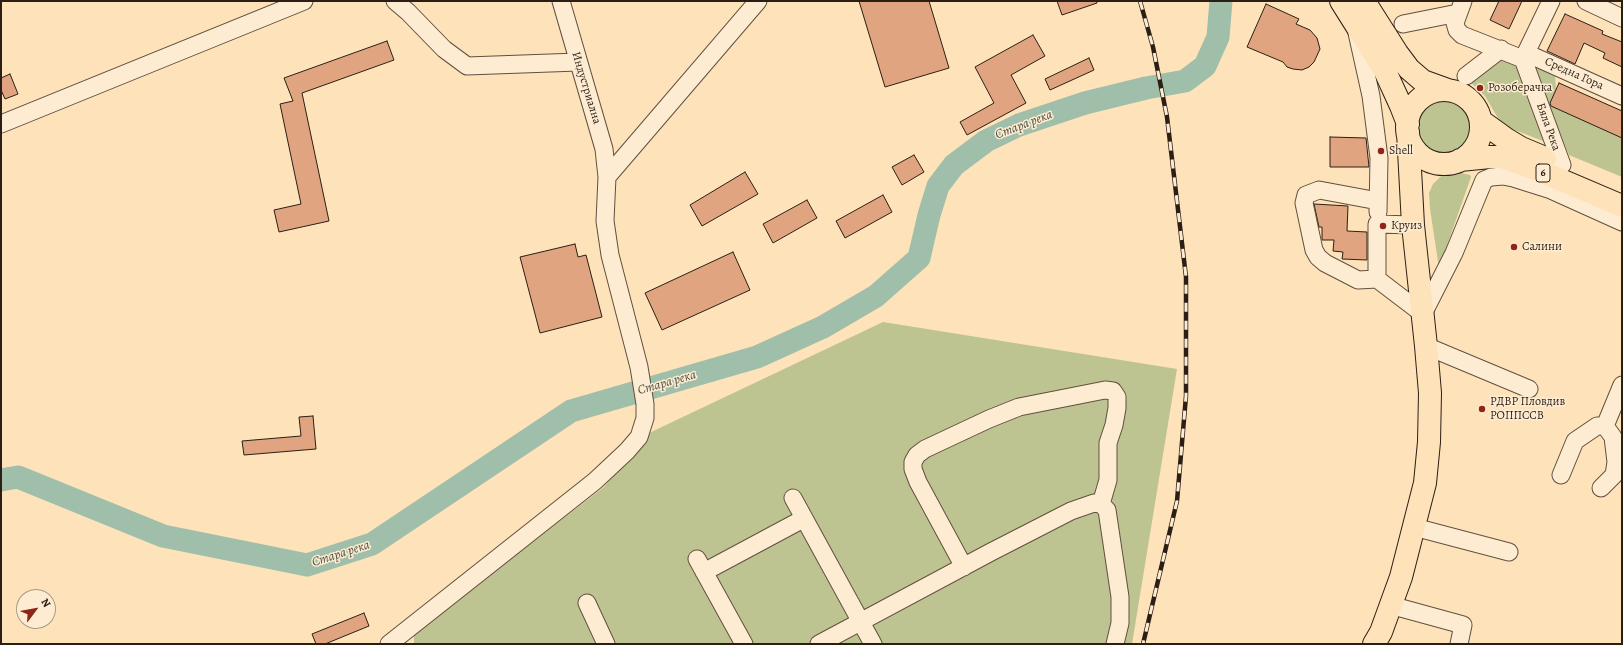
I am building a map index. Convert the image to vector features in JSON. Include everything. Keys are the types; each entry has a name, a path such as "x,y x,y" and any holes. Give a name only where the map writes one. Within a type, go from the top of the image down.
{"main road":[{"name":"6","path":"1341,1 1384,71 1401,106 1411,142 1421,155 1436,162 1502,157 1552,176 1622,206"},
{"path":"1364,1 1410,69 1423,81 1459,94 1469,100 1477,110 1480,121 1481,133 1477,144 1470,153 1437,169 1425,178 1418,192 1413,218"},
{"path":"1374,644 1381,632 1401,577 1425,483 1429,442 1430,394 1413,218 1408,128 1411,111 1423,97 1435,91 1448,90"},
{"name":"6","path":"1480,121 1521,148 1552,176 1622,190"}],"street":[{"path":"1,124 304,1"},
{"path":"395,1 408,12 444,49 467,66 578,62"},
{"name":"Индустриална","path":"389,644 596,481 639,437 645,418 646,404 639,367 610,255 605,221 607,177 604,149 561,1"},
{"path":"607,177 758,1"},
{"path":"1525,56 1551,1"},
{"path":"1586,1 1622,18"},
{"path":"1403,24 1460,7"},
{"name":"Средна Гора","path":"1460,7 1454,23 1457,30 1462,34 1501,49 1525,56 1622,96"},
{"path":"1355,23 1371,96 1379,158 1377,279"},
{"path":"1466,76 1501,49"},
{"name":"Бяла Река","path":"1525,56 1552,176"},
{"path":"1378,201 1319,190 1306,195 1304,203 1314,250 1318,257 1325,263 1358,280 1377,279 1423,314 1454,253 1484,180 1492,177 1503,176 1552,176 1622,222"},
{"path":"1377,224 1413,218"},
{"path":"1426,346 1529,389"},
{"path":"1605,426 1622,385"},
{"path":"964,567 918,482 913,469 913,462 916,455 925,449 994,416 1020,407 1105,390 1113,391 1117,397 1117,408 1114,425 1108,443 1108,480 1101,504"},
{"path":"1561,475 1575,441 1597,426 1605,426"},
{"path":"1602,488 1614,475 1616,462 1613,437 1605,426"},
{"path":"793,498 872,644"},
{"path":"819,644 1071,511 1094,503 1101,504 1107,510 1120,598 1120,623 1116,644"},
{"path":"744,644 700,565 803,519"},
{"path":"1414,527 1509,552"},
{"path":"587,603 606,644"},
{"path":"1390,605 1463,625 1460,644"}],"green space":[{"path":"1505,57 1513,57 1548,143 1502,125 1485,96 1467,79"},
{"path":"1538,67 1555,76 1557,104 1622,134 1622,177 1569,155 1535,73"},
{"path":"1444,96 1460,101 1465,105 1469,110 1474,126 1469,142 1465,147 1460,151 1444,156 1428,151 1423,147 1419,142 1414,126 1419,110 1423,105 1428,101"},
{"path":"1447,172 1457,172 1470,175 1471,177 1439,268 1429,193 1433,184"},
{"path":"883,322 1177,369 1132,644 414,644 414,633 604,487 647,434"}],"building":[{"path":"859,1 929,1 949,68 885,87"},
{"path":"1057,1 1097,1 1097,3 1062,15"},
{"path":"1499,1 1522,1 1509,29 1490,20"},
{"path":"1266,4 1299,19 1296,24 1310,30 1317,38 1320,49 1314,62 1309,67 1302,70 1293,69 1287,67 1283,62 1247,47"},
{"path":"1565,14 1603,31 1602,34 1622,42 1622,67 1603,58 1605,53 1584,43 1575,64 1547,51"},
{"path":"1033,35 1045,56 1011,75 1026,103 967,135 960,122 994,103 975,67"},
{"path":"387,41 394,60 302,93 329,221 279,232 274,210 301,204 280,104 293,101 284,78"},
{"path":"1089,58 1094,70 1050,90 1045,79"},
{"path":"10,74 18,94 5,99 1,90 1,78"},
{"path":"1559,83 1622,111 1622,138 1551,106 1550,103"},
{"path":"1330,137 1366,138 1369,167 1330,167"},
{"path":"914,155 924,172 902,185 892,167"},
{"path":"745,172 758,194 702,226 690,205"},
{"path":"883,195 892,212 845,238 836,221"},
{"path":"807,200 817,218 773,243 763,224"},
{"path":"1314,204 1348,206 1347,231 1367,232 1367,260 1342,259 1343,252 1333,251 1334,240 1322,240 1322,227 1319,227"},
{"path":"575,244 578,257 586,255 602,317 540,333 520,257"},
{"path":"733,252 750,290 662,330 645,293"},
{"path":"313,416 316,449 244,455 242,441 301,436 299,417"},
{"path":"364,613 369,626 325,644 316,644 312,634"}],"waterway":[{"name":"Стара река","path":"1,480 18,477 163,536 307,565 372,544 571,411 757,357 823,327 876,296 919,258 929,215 938,186 954,165 986,141 1019,125 1085,103 1146,88 1185,81 1205,66 1218,37 1221,1"}],"railway":[{"path":"1140,1 1153,47 1167,117 1186,277 1186,396 1177,501 1143,644"}],"place":[{"name":"Розоберачка","path":"1480,88"},
{"name":"Shell","path":"1381,151"},
{"name":"Круиз","path":"1383,226"},
{"name":"Салини","path":"1514,247"},
{"name":"РДВР Пловдив РОППССВ","path":"1482,409"}]}
